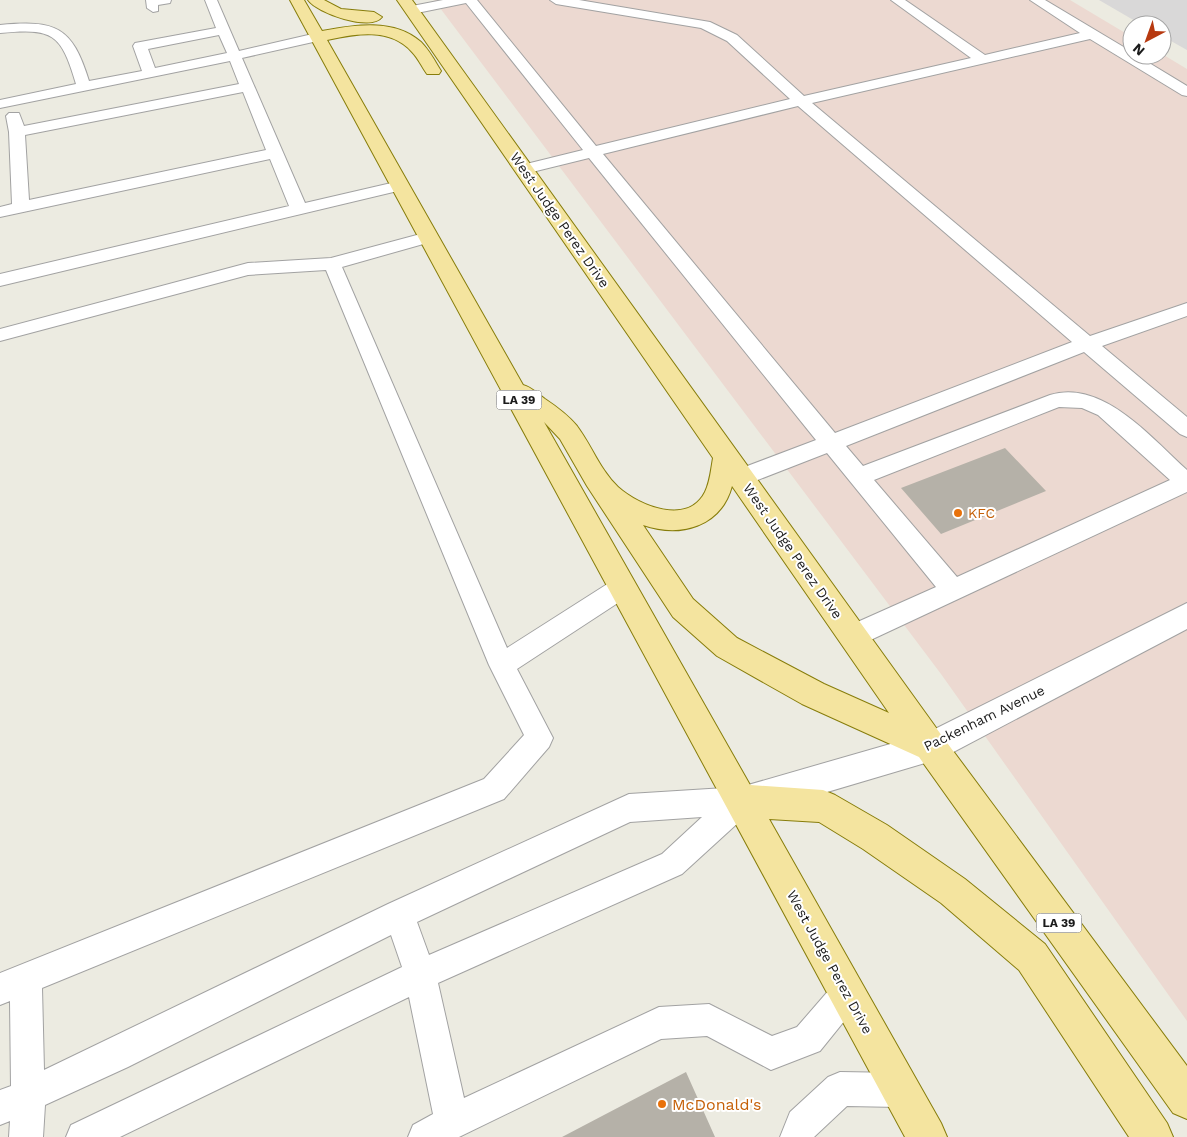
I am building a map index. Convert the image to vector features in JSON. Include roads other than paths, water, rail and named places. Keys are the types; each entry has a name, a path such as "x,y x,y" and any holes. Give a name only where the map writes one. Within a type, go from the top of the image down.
{"main road":[{"name":"West Judge Perez Drive","path":"297,0 926,1137"},
{"path":"315,0 333,12 352,17 400,10"},
{"name":"West Judge Perez Drive","path":"400,10 494,127 931,747 1185,1091"},
{"path":"317,36 374,29 398,34 414,44 443,87"},
{"path":"456,99 494,127"},
{"path":"512,387 562,424 684,608 728,647 813,694 931,747"},
{"path":"608,494 640,514 659,520 687,520 706,509 715,499 726,456"},
{"path":"741,801 823,806 875,837 952,891 1032,957 1153,1137"}],"street":[{"name":"Packenham Avenue","path":"741,801 931,747 1187,615"}],"lane":[{"path":"211,0 299,209"},
{"path":"400,10 462,0"},
{"path":"470,0 592,153 953,590"},
{"path":"556,0 705,25 732,38 801,101 1187,429"},
{"path":"897,0 982,59"},
{"path":"1036,0 1187,92"},
{"path":"153,8 151,2 171,2"},
{"path":"0,29 27,26 55,31 66,38 76,58 84,88"},
{"path":"150,74 140,46 163,35 185,31 224,30"},
{"path":"524,169 801,101 1092,34"},
{"path":"21,207 17,132 6,103 234,56 317,36"},
{"path":"17,132 247,87"},
{"path":"0,212 277,153"},
{"path":"0,280 400,186"},
{"path":"0,335 248,269 332,264 428,237"},
{"path":"26,1137 14,1102 13,984 494,789 539,738 502,665 332,264"},
{"path":"742,477 1087,344 1187,309"},
{"path":"853,636 1186,482 1105,410 1095,404 1072,398 1057,400 858,477"},
{"path":"502,665 621,588"},
{"path":"14,1102 116,1055 399,915 628,808 741,801"},
{"path":"83,1137 420,975 672,864 741,801"},
{"path":"399,915 420,975 438,1129 660,1023 709,1020 771,1053 808,1039 847,993"},
{"path":"796,1137 802,1124 840,1089 899,1090"}],"place":[{"name":"KFC","path":"958,513"},
{"name":"McDonald's","path":"662,1104"}]}
